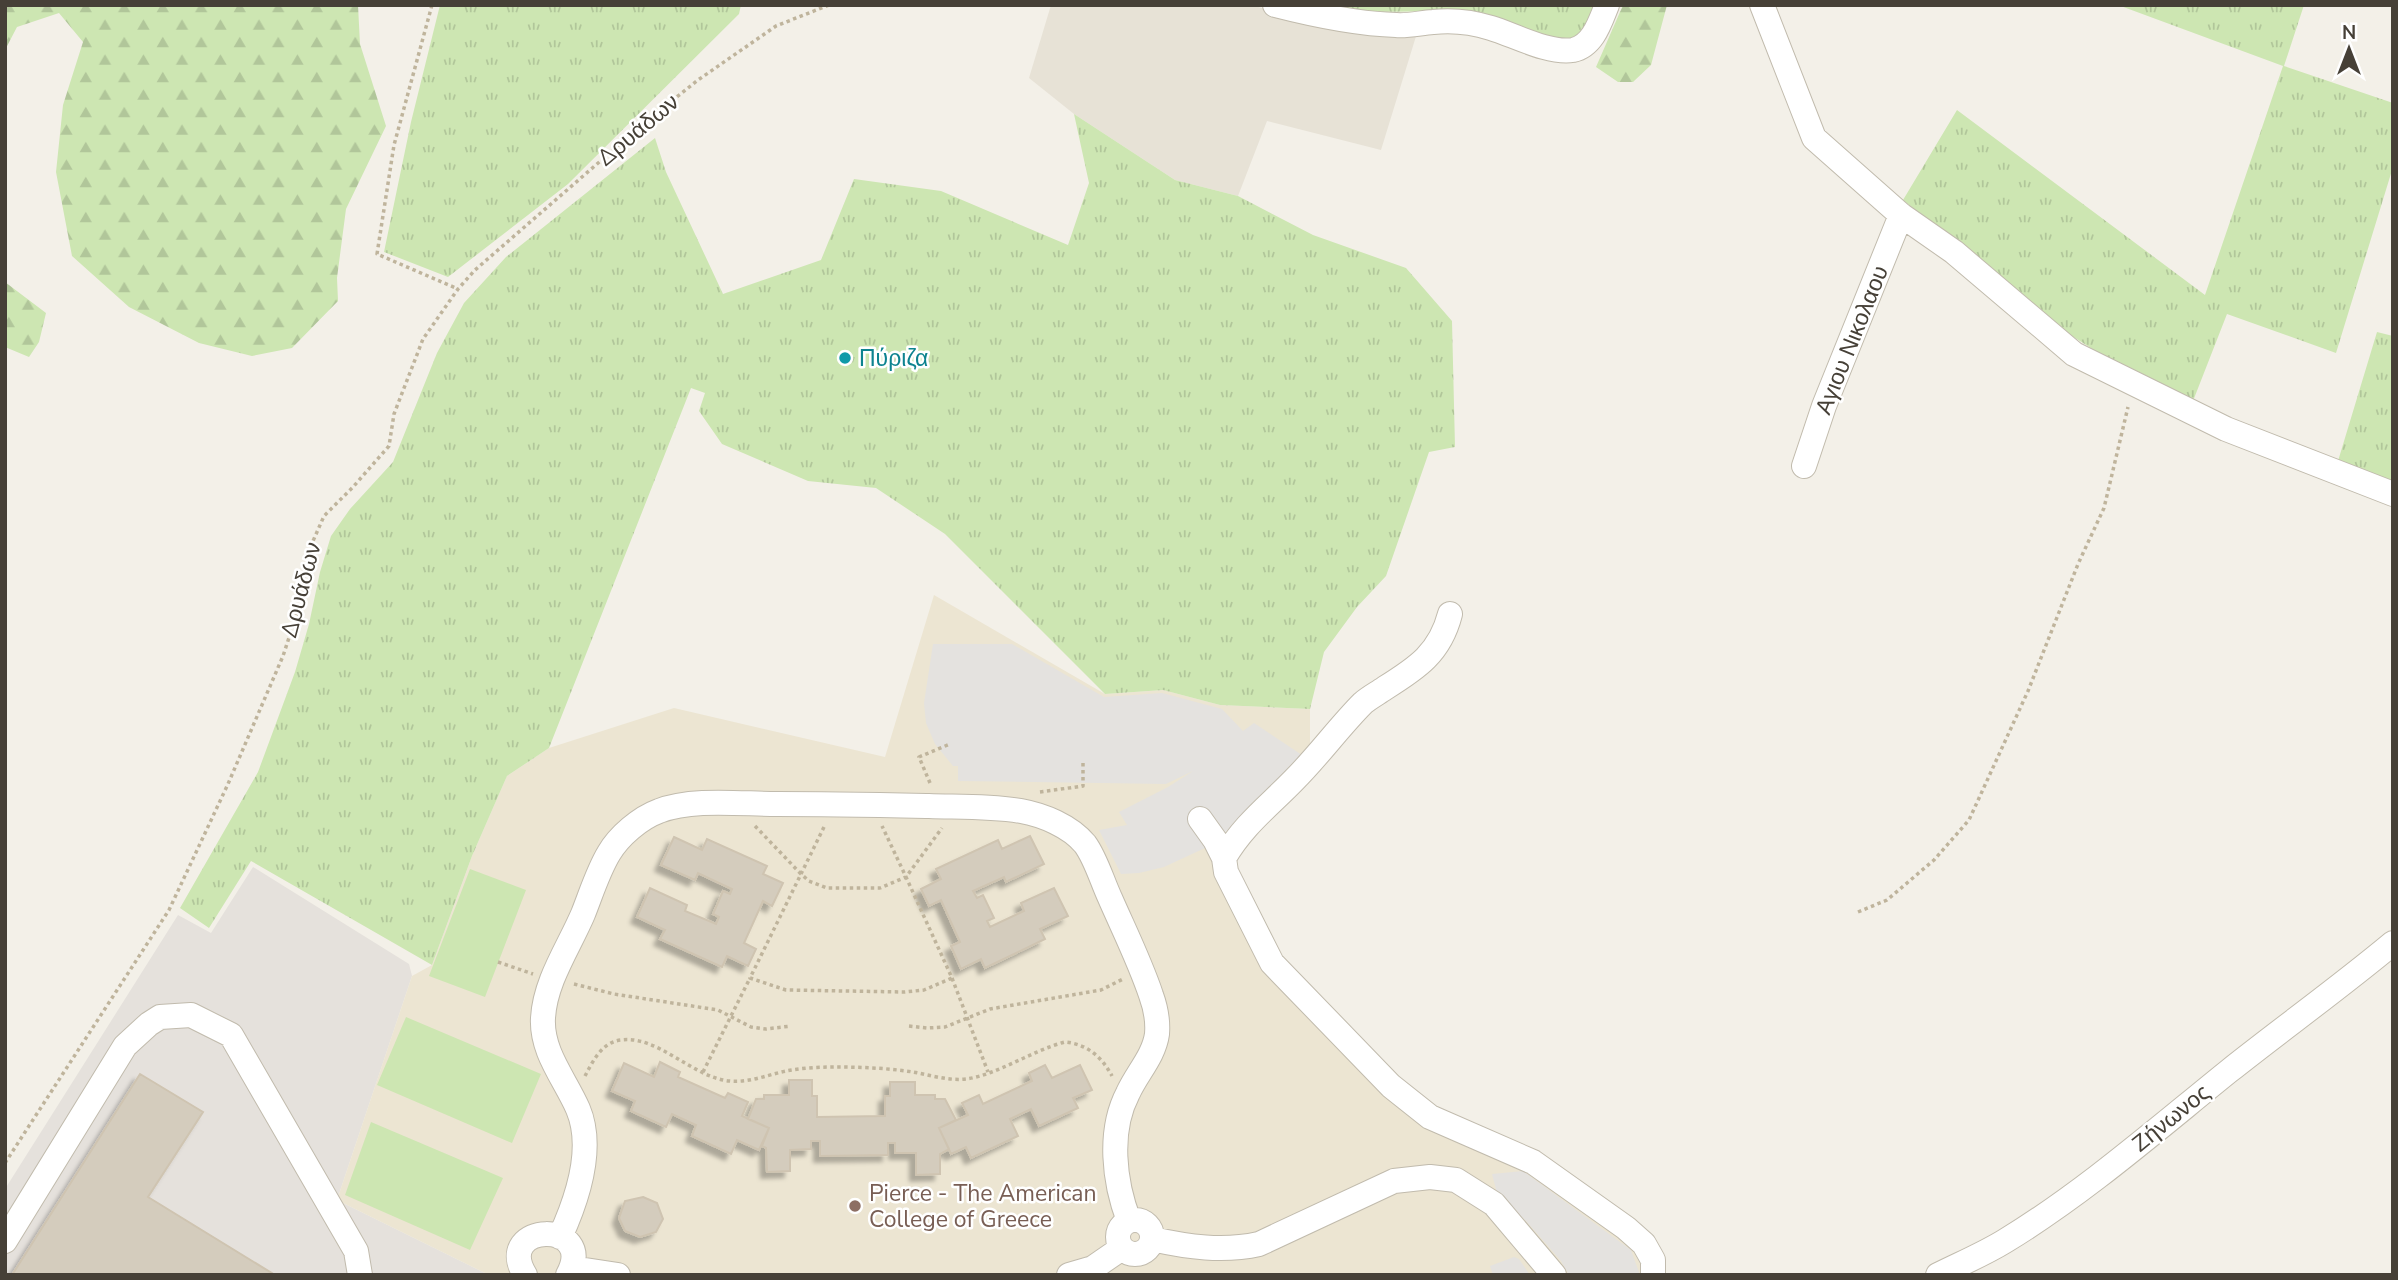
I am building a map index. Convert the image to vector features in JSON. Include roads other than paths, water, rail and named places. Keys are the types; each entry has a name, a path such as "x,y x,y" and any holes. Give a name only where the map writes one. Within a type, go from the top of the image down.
{"street":[{"path":"1275,5 1366,24 1399,26 1433,22 1470,23 1566,50 1581,47 1589,40 1607,5"},
{"path":"1762,5 1814,138 1902,215 1954,251 2074,354 2226,429 2393,494"},
{"name":"Αγιου Νικολαου","path":"1804,466 1824,406 1902,215"},
{"path":"1224,858 1244,828 1296,779 1326,742 1366,701 1419,667 1435,650 1450,614"},
{"path":"560,1237 573,1210 584,1139 579,1112 549,1053 543,1018 548,991 609,852 631,829 659,811 679,806 733,803 874,804 1022,811 1049,819 1084,844 1152,997 1157,1033 1152,1052 1126,1095 1117,1126 1116,1164 1120,1196 1129,1221"},
{"path":"1200,819 1215,840 1224,858 1226,872 1272,963 1391,1086 1430,1117 1533,1162 1626,1228 1644,1244 1653,1260 1653,1275"},
{"name":"Ζήνωνος","path":"1938,1275 2004,1242 2062,1201 2334,992 2393,943"},
{"path":"5,1241 125,1046 160,1017 191,1015 232,1035 356,1251 360,1275"},
{"path":"1152,1239 1176,1244 1237,1249 1259,1244 1394,1181 1430,1177 1456,1180 1494,1203 1554,1275"},
{"path":"1137,1220 1147,1224 1152,1239 1140,1254 1128,1253 1122,1248 1118,1234 1122,1225 1137,1220"},
{"path":"524,1275 519,1264 519,1255 528,1240 543,1233 560,1237 571,1250 570,1271 618,1275"},
{"path":"1069,1275 1093,1268 1122,1248"}],"place":[{"name":"Πύριζα","path":"845,358"},
{"name":"Pierce - The American College of Greece","path":"855,1206"}]}
